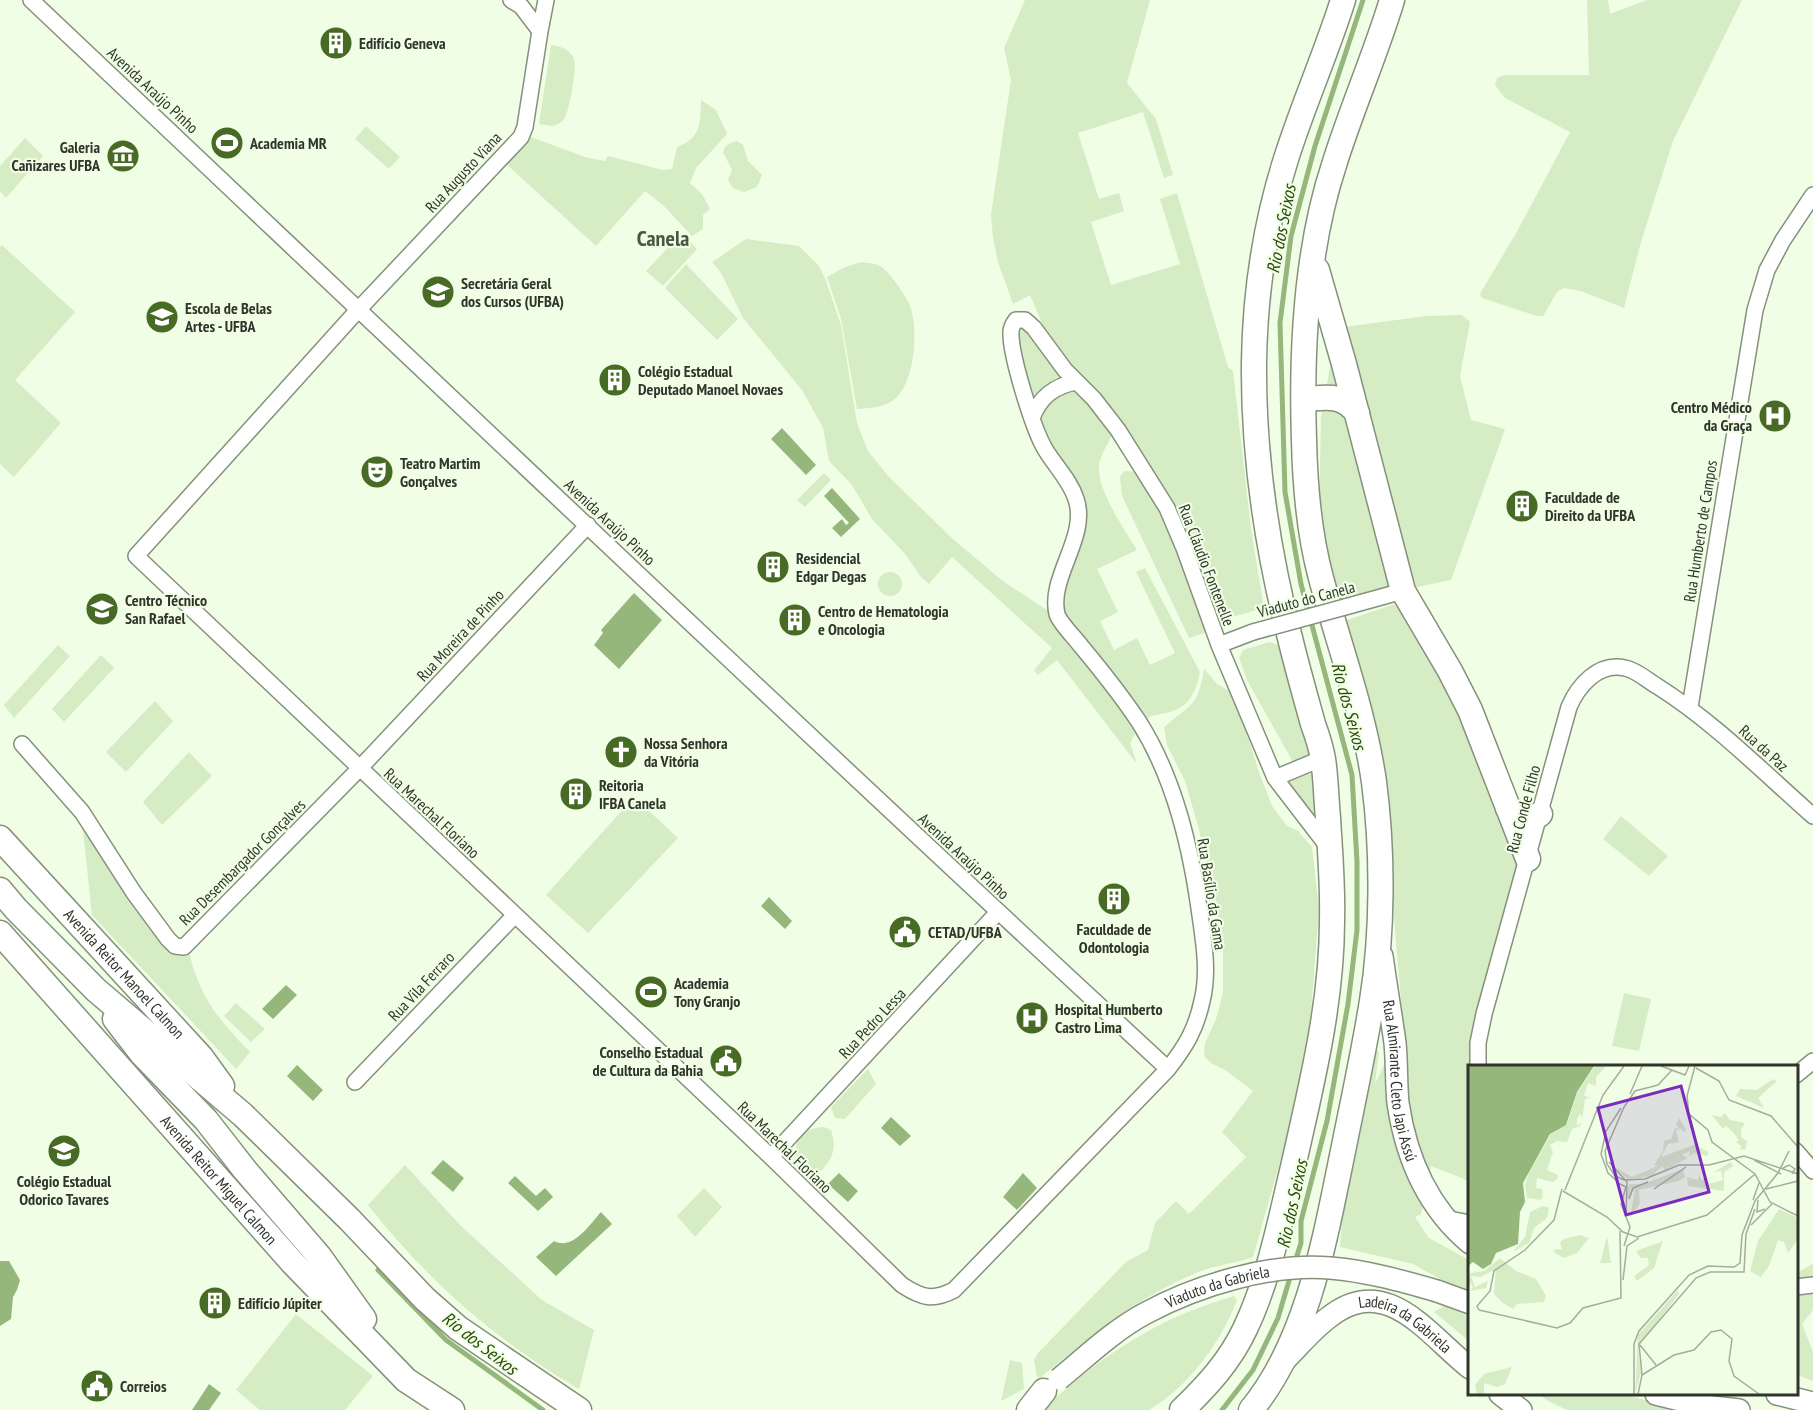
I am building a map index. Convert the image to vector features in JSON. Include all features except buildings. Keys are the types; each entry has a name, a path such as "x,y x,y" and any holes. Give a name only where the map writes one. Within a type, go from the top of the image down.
{"main road":[{"path":"1182,1410 1207,1386 1221,1368 1244,1331 1256,1303 1282,1213 1320,1040 1329,972 1332,922 1330,850 1323,758 1291,643 1269,550 1257,441 1254,363 1262,260 1270,215 1285,162 1343,0"},
{"path":"1264,1410 1303,1309 1319,1258 1372,999 1379,936 1379,834 1374,782 1352,683 1320,573 1305,473 1304,399 1307,322 1322,209 1334,165 1368,74 1392,0"},
{"path":"1314,260 1403,591 1470,710 1528,859"},
{"path":"1304,399 1342,399 1350,404 1357,413"},
{"path":"1508,808 1526,821 1540,814"},
{"name":"Avenida Reitor Manoel Calmon","path":"0,838 201,1058 243,1114"},
{"path":"0,890 96,990 243,1114 441,1313 458,1328 579,1410"},
{"name":"Avenida Reitor Miguel Calmon","path":"0,933 292,1262 406,1380 452,1410"},
{"name":"Rua Almirante Cleto Japi Assú","path":"1379,936 1395,1044 1398,1101 1403,1130 1414,1165 1426,1192 1444,1218 1468,1241"},
{"path":"96,990 117,1023 142,1054 206,1120 319,1256 406,1380"},
{"name":"Viaduto da Gabriela","path":"1016,1410 1044,1393 1108,1338 1145,1313 1182,1296 1259,1273 1296,1268 1329,1268 1387,1277 1437,1290 1468,1302"},
{"name":"Ladeira da Gabriela","path":"1284,1360 1328,1317 1352,1303 1370,1299 1390,1304 1407,1312 1468,1366"},
{"path":"1251,1410 1284,1360"},
{"path":"1501,1395 1521,1410"},
{"path":"1660,1395 1704,1406 1739,1410"},
{"path":"1780,1395 1813,1403"}],"street":[{"name":"Avenida Araújo Pinho","path":"31,0 500,445 1168,1069"},
{"path":"511,0 521,6 540,31"},
{"name":"Rua Augusto Viana","path":"358,310 521,136 525,128 546,0"},
{"name":"Rua Humberto de Campos","path":"1690,707 1755,310 1767,270 1783,240 1813,195"},
{"name":"Rua Marechal Floriano","path":"358,310 136,556 771,1157 902,1285 914,1293 927,1297 941,1296 954,1290"},
{"name":"Rua Cláudio Fontenelle","path":"1016,320 1025,320 1034,328 1065,370 1094,399 1118,430 1167,508 1219,645 1275,778 1330,850"},
{"name":"Rua Basílio da Gama","path":"954,1290 1168,1069 1186,1046 1195,1026 1203,998 1204,956 1191,855 1163,770 1139,723 1057,615 1056,596 1078,523 1077,500 1044,448 1024,395 1012,346 1011,330 1016,320"},
{"path":"1032,418 1042,399 1060,386 1064,380 1065,370"},
{"path":"1060,386 1076,382"},
{"name":"Rua Moreira de Pinho","path":"359,769 588,525"},
{"name":"Viaduto do Canela","path":"1219,645 1253,632 1403,591"},
{"name":"Rua Conde Filho","path":"1478,1065 1478,1043 1485,1014 1569,707 1576,691 1586,679 1600,671 1625,668 1690,707"},
{"name":"Rua da Paz","path":"1690,707 1813,816"},
{"name":"Rua Desembargador Gonçalves","path":"22,744 82,812 134,893 168,939 181,948 359,769"},
{"path":"1275,778 1323,758"},
{"name":"Rua Pedro Lessa","path":"771,1157 999,912"},
{"name":"Rua Vila Ferraro","path":"355,1082 515,915"},
{"path":"1798,1074 1813,1061"},
{"path":"1798,1152 1813,1171"},
{"path":"1444,1218 1468,1223"},
{"path":"1798,1287 1813,1285"}],"shaded area":[{"path":"1025,0 1150,0 1127,83 1156,119 1173,175 1164,178 1143,112 1078,133 1099,199 1119,193 1124,211 1091,222 1111,285 1180,264 1160,199 1177,193 1228,367 1233,371 1251,529 1264,608 1225,619 1173,506 1082,379 1050,342 1030,295 1013,304 998,262 991,214 1011,80 1004,48"},
{"path":"1587,0 1608,0 1610,14 1647,0 1742,0 1673,141 1641,242 1624,308 1581,291 1564,288 1557,292 1543,316 1537,316 1482,298 1480,294 1519,228 1570,132 1505,98 1495,85 1497,78 1505,75 1589,75"},
{"path":"551,45 567,50 575,64 569,107 564,119 552,126 539,124"},
{"path":"701,100 716,110 727,134 696,168 690,183 702,194 710,209 703,215 703,229 692,236 664,206 645,191 596,246 504,162 528,136 585,157 605,161 608,156 663,170 672,169 677,147 691,139 698,128"},
{"path":"366,126 400,157 389,169 355,139"},
{"path":"25,138 43,156 6,198 0,191 0,166"},
{"path":"737,141 743,145 748,161 762,175 757,187 744,192 733,188 728,180 732,170 723,152 728,145"},
{"path":"682,233 697,249 663,286 646,271"},
{"path":"746,239 799,246 819,266 841,325 857,423 868,451 889,477 954,540 1004,582 1056,616 1139,726 1130,743 1137,764 1057,660 1038,675 1034,670 1052,648 952,557 929,584 872,519 852,485 829,461 823,428 802,390 743,318 721,273 712,262"},
{"path":"2,245 75,312 15,380 61,423 14,477 0,464 0,247"},
{"path":"862,262 880,266 902,291 913,316 914,343 910,371 900,394 884,405 857,409 841,319 827,277 845,267"},
{"path":"686,264 738,319 717,340 665,288"},
{"path":"1462,315 1470,322 1460,376 1471,420 1505,429 1451,580 1336,604 1319,517 1321,417 1337,328 1426,316"},
{"path":"1023,324 1061,372 1060,382 1032,409 1015,345 1016,325"},
{"path":"1078,388 1114,431 1103,452 1099,475 1112,509 1137,550 1097,569 1118,612 1100,621 1114,650 1137,638 1150,665 1175,653 1136,572 1145,568 1200,672 1190,699 1178,709 1150,716 1144,725 1060,615 1059,597 1081,524 1036,414 1049,397"},
{"path":"782,428 816,465 806,475 771,439"},
{"path":"1124,471 1139,472 1165,513 1216,629 1189,638 1122,496 1120,477"},
{"path":"824,473 831,480 805,507 797,500"},
{"path":"832,488 860,519 841,537 832,528 842,519 846,525 849,523 824,496"},
{"path":"890,572 899,575 902,584 899,593 890,596 881,593 878,584 881,575"},
{"path":"634,593 662,620 619,669 594,645 603,633 601,630"},
{"path":"1398,603 1440,672 1519,860 1470,1048 1468,1181 1431,1166 1421,1214 1415,1217 1429,1238 1468,1259 1468,1294 1413,1264 1340,1247 1346,1166 1369,1044 1379,1052 1375,1084 1403,1024 1382,777 1341,622"},
{"path":"1269,642 1283,646 1312,756 1299,763 1293,762 1248,682 1239,658 1243,650"},
{"path":"58,645 70,656 14,718 4,705"},
{"path":"101,655 114,668 64,722 52,709"},
{"path":"1204,669 1217,684 1231,692 1238,705 1272,806 1287,826 1298,831 1312,847 1319,910 1308,1049 1292,1120 1253,1257 1203,1270 1152,1295 1114,1320 1040,1378 1037,1377 1034,1360 1038,1353 1126,1262 1148,1250 1155,1223 1176,1201 1189,1214 1246,1157 1222,1132 1253,1091 1204,1056 1205,1043 1216,1019 1223,993 1223,953 1215,894 1198,826 1185,781 1167,745 1164,727 1192,704 1199,691"},
{"path":"155,701 173,721 126,772 106,752"},
{"path":"189,752 212,776 162,825 143,802"},
{"path":"1309,773 1314,776 1316,817 1288,786 1288,781"},
{"path":"634,797 678,838 588,933 546,895"},
{"path":"1621,816 1668,856 1649,876 1603,839"},
{"path":"82,821 167,945 188,948 192,965 210,1005 250,1052 236,1069 92,915"},
{"path":"769,897 792,921 785,929 761,906"},
{"path":"286,985 297,995 273,1019 262,1009"},
{"path":"1624,993 1651,999 1639,1051 1612,1046"},
{"path":"236,1003 265,1029 251,1042 224,1016"},
{"path":"297,1065 323,1090 313,1101 287,1076"},
{"path":"868,1069 876,1084 845,1119 835,1118 831,1107"},
{"path":"891,1117 911,1136 900,1146 881,1128"},
{"path":"824,1127 831,1130 833,1136 834,1147 831,1157 821,1171 808,1169 796,1160 798,1140 810,1129"},
{"path":"443,1160 464,1178 453,1192 431,1173"},
{"path":"405,1165 460,1225 542,1300 594,1330 579,1389 519,1350 464,1307 414,1259 368,1205"},
{"path":"839,1173 858,1191 848,1202 828,1184"},
{"path":"1023,1173 1037,1188 1017,1210 1003,1197"},
{"path":"515,1176 536,1196 545,1188 553,1197 538,1211 508,1183"},
{"path":"704,1188 722,1207 695,1237 677,1216"},
{"path":"601,1212 612,1224 556,1276 536,1257 554,1241 568,1242 580,1235"},
{"path":"0,1261 9,1261 20,1280 13,1297 11,1319 0,1326"},
{"path":"1813,1264 1813,1310 1802,1324 1813,1352 1813,1381 1798,1375 1798,1272"},
{"path":"1234,1296 1237,1300 1230,1316 1202,1362 1177,1389 1149,1410 1043,1410 1086,1372 1132,1341 1181,1315"},
{"path":"1444,1306 1468,1316 1468,1340 1434,1312"},
{"path":"296,1314 373,1376 345,1410 260,1410 236,1390"},
{"path":"1010,1360 1022,1363 1024,1389 1001,1401"},
{"path":"209,1384 221,1393 209,1410 192,1410"},
{"path":"1540,1395 1626,1395 1682,1410 1567,1410"}],"waterway":[{"name":"Rio dos Seixos","path":"1295,1262 1301,1243 1301,1221 1327,1121 1348,1004 1357,930 1357,862 1352,775 1301,584 1285,492 1280,323 1291,236 1315,146 1363,0"},
{"name":"Rio dos Seixos","path":"378,1270 446,1340 543,1410"},
{"name":"Rio dos Seixos","path":"1222,1410 1253,1370 1278,1318 1291,1274"}],"place":[{"name":"Edifício Geneva","path":"336,43"},
{"name":"Academia MR","path":"227,143"},
{"name":"Galeria Cañizares UFBA","path":"123,156"},
{"name":"Secretária Geral dos Cursos (UFBA)","path":"438,292"},
{"name":"Escola de Belas Artes - UFBA","path":"162,317"},
{"name":"Colégio Estadual Deputado Manoel Novaes","path":"615,380"},
{"name":"Centro Médico da Graça","path":"1775,416"},
{"name":"Teatro Martim Gonçalves","path":"377,472"},
{"name":"Faculdade de Direito da UFBA","path":"1522,506"},
{"name":"Residencial Edgar Degas","path":"773,567"},
{"name":"Centro Técnico San Rafael","path":"102,609"},
{"name":"Centro de Hematologia e Oncologia","path":"795,620"},
{"name":"Nossa Senhora da Vitória","path":"621,752"},
{"name":"Reitoria IFBA Canela","path":"576,794"},
{"name":"Faculdade de Odontologia","path":"1114,899"},
{"name":"CETAD/UFBA","path":"905,932"},
{"name":"Academia Tony Granjo","path":"651,992"},
{"name":"Hospital Humberto Castro Lima","path":"1032,1018"},
{"name":"Conselho Estadual de Cultura da Bahia","path":"726,1061"},
{"name":"Colégio Estadual Odorico Tavares","path":"64,1151"},
{"name":"Edifício Júpiter","path":"215,1303"},
{"name":"Correios","path":"97,1386"}],"district":[{"name":"Canela","path":"663,238"}]}
